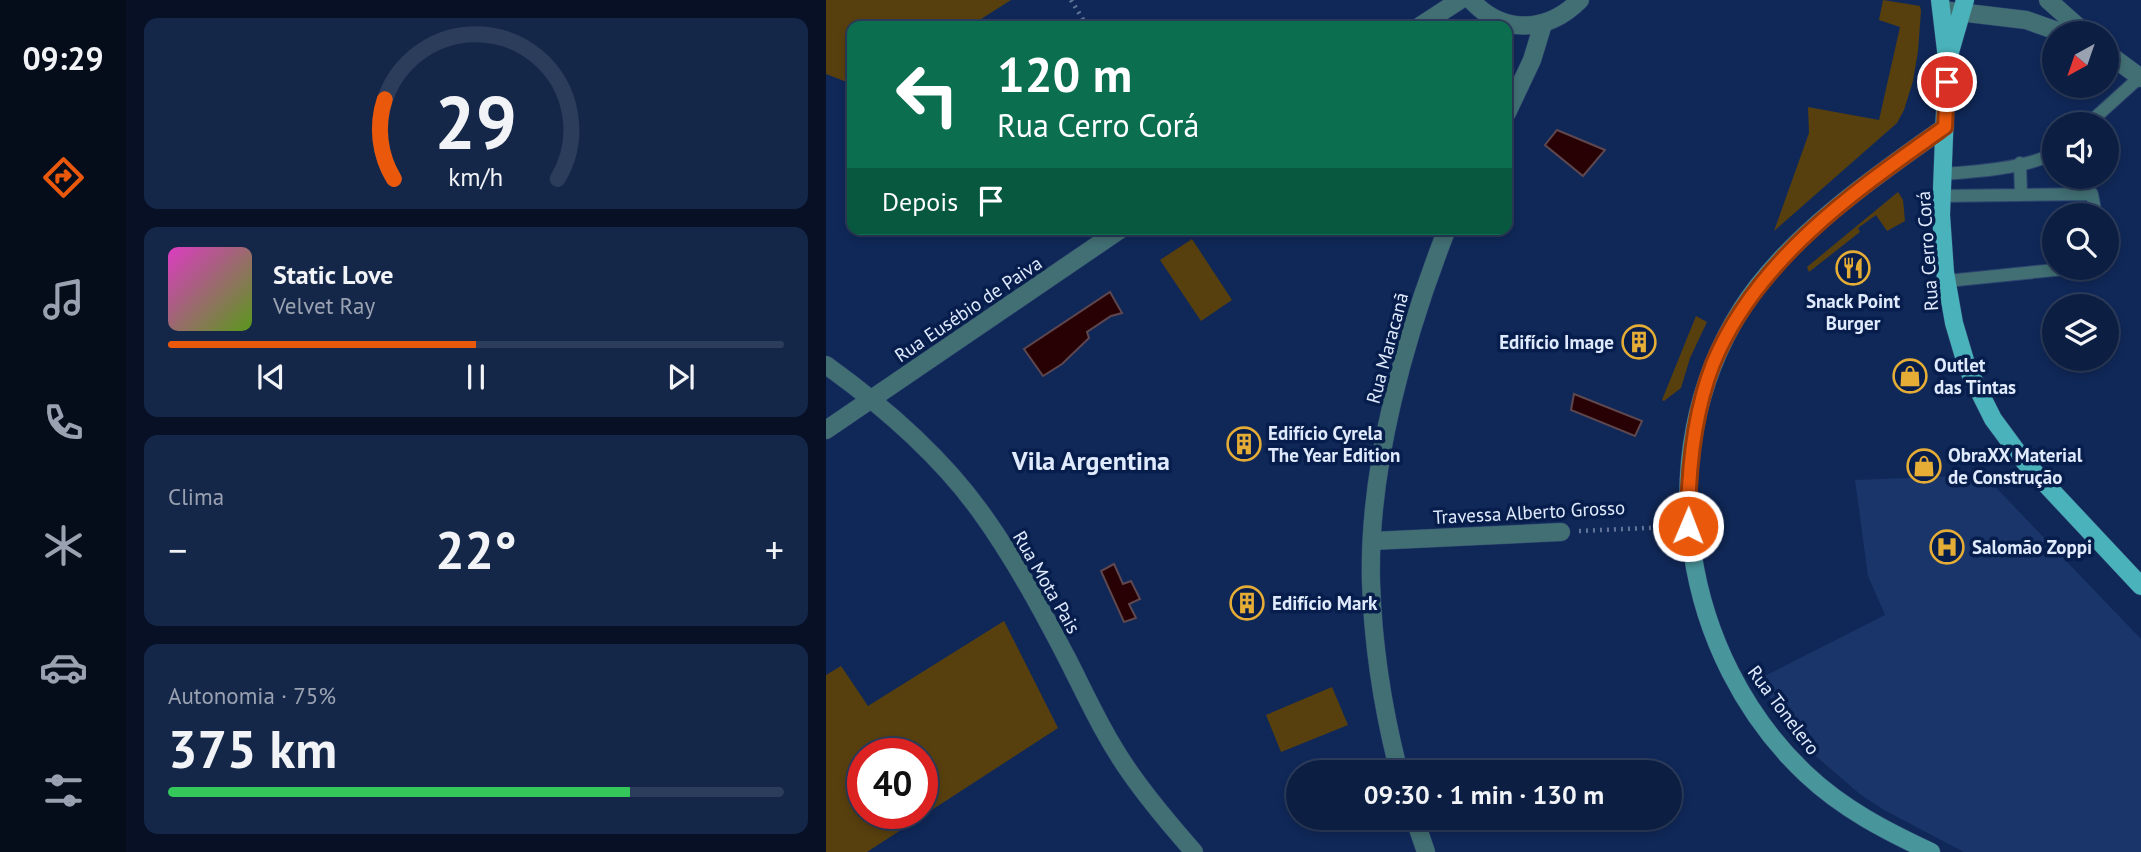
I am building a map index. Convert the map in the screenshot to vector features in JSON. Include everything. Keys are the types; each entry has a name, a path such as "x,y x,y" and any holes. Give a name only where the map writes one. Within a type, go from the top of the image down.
{"main road":[{"name":"Rua Cerro Corá","path":"1941,5 1947,59 1942,196 1947,282 1954,323 1967,367 1993,419 2024,461 2141,586"},
{"name":"Rua Cerro Corá","path":"1947,59 1963,6"}],"street":[{"path":"1428,21 1460,0"},
{"path":"1471,0 1481,11 1498,21"},
{"path":"1512,24 1543,24 1563,15 1580,0"},
{"path":"2048,0 2072,21"},
{"path":"1941,5 1963,6 2042,26"},
{"path":"1512,102 1532,60 1543,24"},
{"path":"2119,61 2141,77"},
{"name":"Rua Tonelero","path":"1931,852 1860,816 1830,795 1789,757 1756,714 1732,676 1709,626 1696,578 1688,526 1691,453 1703,395 1713,364 1743,307 1794,247 1832,212 1945,127"},
{"name":"Rua Eusébio de Paiva","path":"827,431 1112,235"},
{"name":"Rua Maracanã","path":"1396,760 1377,661 1371,582 1372,541 1384,443 1426,284 1445,235"},
{"name":"Rua Mota Pais","path":"826,365 873,399 929,452 979,509 1029,589 1130,773 1161,815 1194,852"},
{"name":"Travessa Alberto Grosso","path":"1372,541 1561,532"},
{"path":"1418,830 1426,852"}],"lane":[{"path":"2102,112 2141,77"},
{"path":"1943,174 1975,172 2042,157"},
{"path":"2020,163 2021,195"},
{"path":"1942,196 2092,194 2094,203"},
{"path":"1947,282 2042,272"}],"path":[{"path":"1071,0 1084,21"},
{"name":"Travessa Alberto Grosso","path":"1561,532 1688,526"}],"shaded area":[{"path":"826,0 1011,0 978,21 847,21 847,82 826,74"},
{"path":"1883,0 1920,6 1921,11 1913,81 1904,110 1897,123 1774,231 1809,133 1808,107 1879,120 1900,27 1879,20"},
{"path":"1557,130 1605,150 1583,176 1545,145"},
{"path":"1898,192 1903,200 1905,221 1887,231 1876,215 1858,228 1860,232 1809,272 1807,267"},
{"path":"1192,239 1232,300 1201,321 1160,260"},
{"path":"1110,292 1122,313 1111,316 1087,332 1089,338 1062,364 1043,376 1024,349"},
{"path":"1696,316 1707,322 1690,358 1681,388 1664,401 1662,400"},
{"path":"1574,394 1642,421 1635,436 1571,410"},
{"path":"1984,475 2141,639 2141,852 1964,852 1861,795 1811,752 1775,706 1759,679 1885,615 1868,576 1855,480"},
{"path":"1114,564 1123,584 1131,581 1140,599 1129,604 1136,618 1124,622 1101,571"},
{"path":"1004,621 1058,728 938,806 938,738 847,738 847,829 902,829 867,852 826,852 826,675 841,666 868,706"},
{"path":"1332,687 1348,725 1281,752 1266,715"}],"place":[{"name":"Snack Point Burger","path":"1853,268"},
{"name":"Edifício Image","path":"1639,342"},
{"name":"Outlet das Tintas","path":"1910,376"},
{"name":"Edifício Cyrela The Year Edition","path":"1244,444"},
{"name":"ObraXX Material de Construção","path":"1924,466"},
{"name":"Salomão Zoppi","path":"1947,547"},
{"name":"Edifício Mark","path":"1247,603"}],"district":[{"name":"Vila Argentina","path":"1091,461"}],"route":[{"path":"1688,526 1691,453 1696,426 1713,364 1729,331 1743,307 1794,247 1868,183 1945,127 1947,82"}]}
